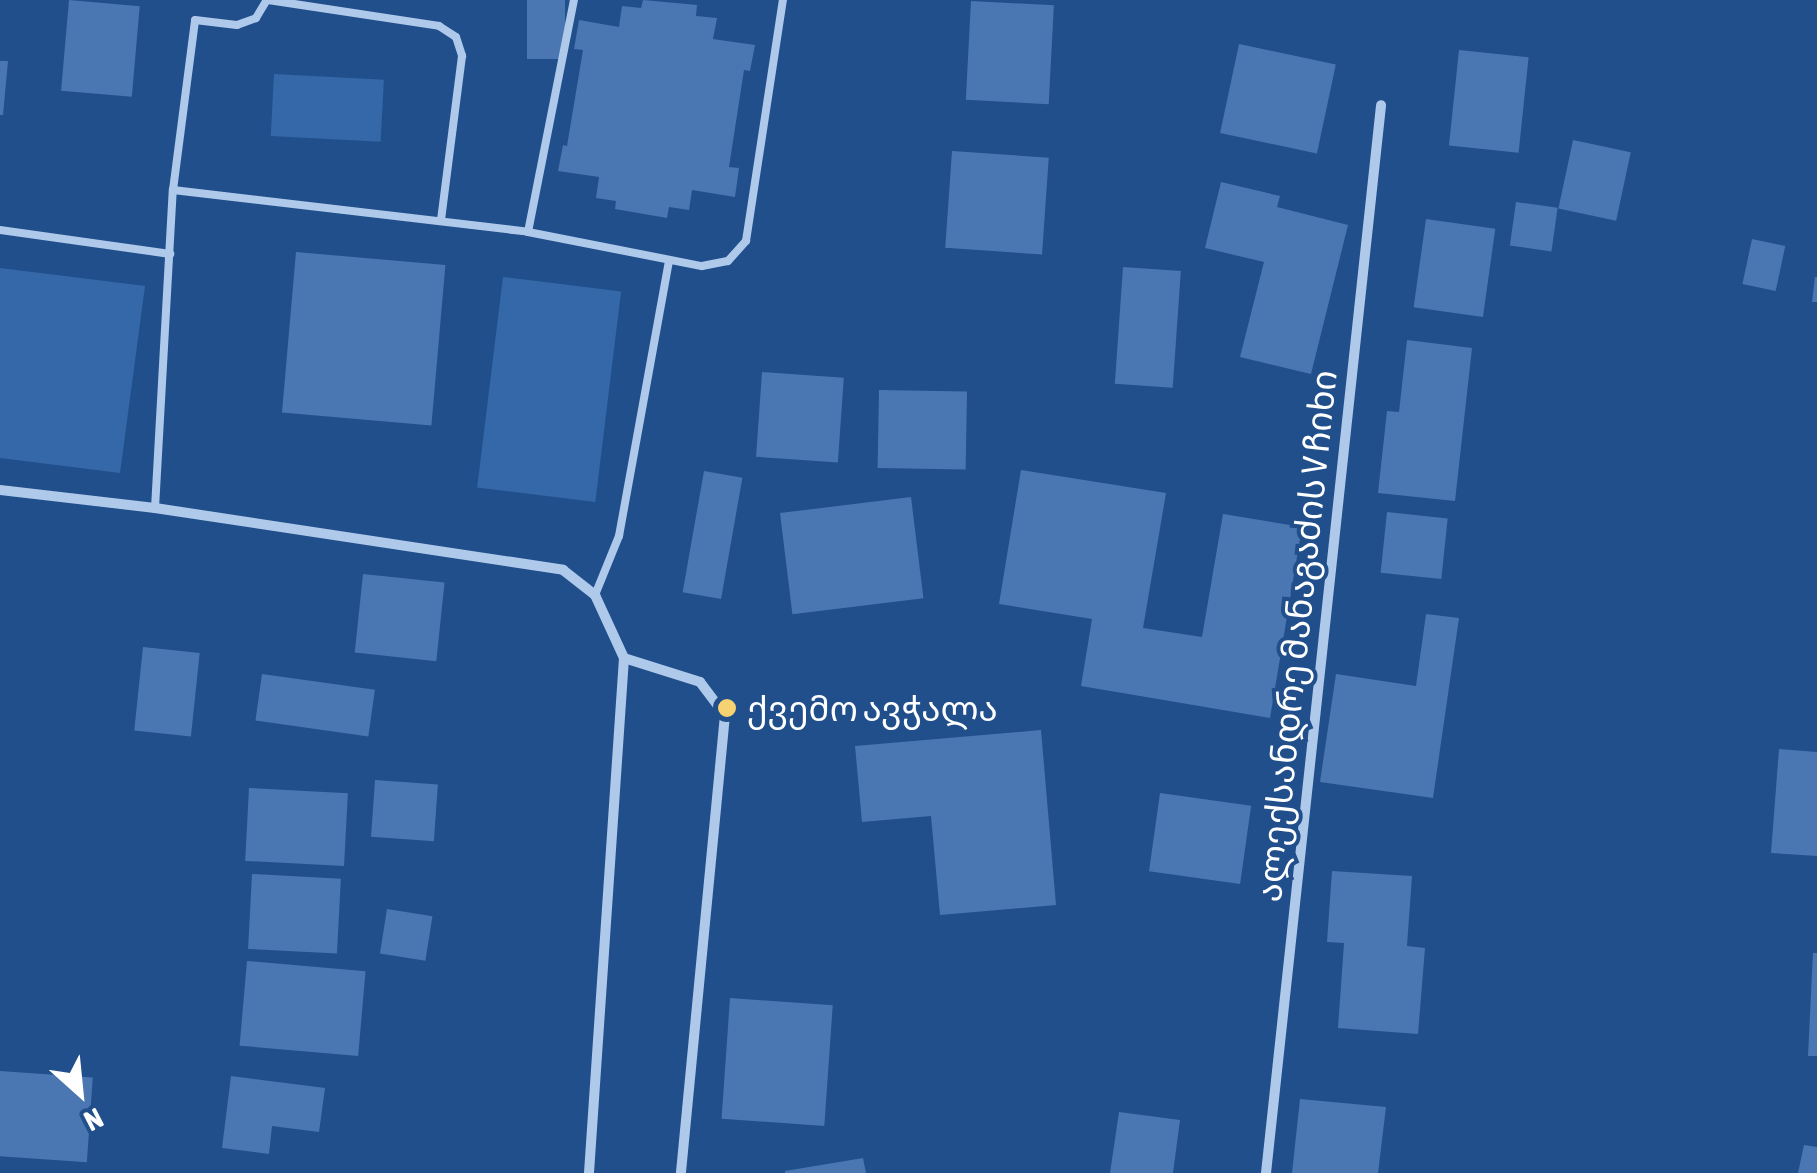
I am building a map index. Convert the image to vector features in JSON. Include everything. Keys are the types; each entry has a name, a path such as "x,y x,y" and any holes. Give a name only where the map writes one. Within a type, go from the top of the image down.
{"street":[{"name":"ალექსანდრე მანაგაძის V ჩიხი","path":"1266,1173 1381,105"},
{"path":"0,490 155,508 563,570 594,595 624,658 589,1173"},
{"path":"624,658 700,682 725,715 680,1173"}],"lane":[{"path":"155,508 173,190 195,20 237,25 256,18 268,0 439,26 456,37 462,56 441,220"},
{"path":"528,232 574,0"},
{"path":"173,190 528,232 702,266 728,261 746,241 782,0"},
{"path":"0,230 170,254"},
{"path":"594,595 620,536 669,260"}],"shaded area":[{"path":"274,74 384,80 381,142 271,136"},
{"path":"0,268 145,286 120,473 0,458"},
{"path":"503,277 621,292 595,502 477,487"}],"building":[{"path":"69,0 140,6 132,97 61,91"},
{"path":"527,0 565,0 565,59 527,59"},
{"path":"643,0 697,5 696,16 717,18 713,39 755,45 750,71 744,70 729,167 739,168 735,197 692,190 689,210 669,207 667,218 615,209 616,201 596,198 599,177 558,171 563,145 567,146 583,50 574,49 579,20 619,27 622,6 641,8"},
{"path":"971,1 1054,5 1049,104 966,100"},
{"path":"1239,44 1336,65 1317,154 1220,133"},
{"path":"1459,50 1529,57 1519,153 1449,145"},
{"path":"0,61 8,61 3,115 0,115"},
{"path":"1573,140 1631,152 1616,221 1558,208"},
{"path":"952,151 1049,158 1042,255 945,248"},
{"path":"1221,182 1280,196 1277,207 1348,225 1311,374 1240,357 1264,262 1205,248"},
{"path":"1516,202 1558,208 1551,251 1510,246"},
{"path":"1426,219 1495,229 1483,317 1414,307"},
{"path":"1752,239 1785,246 1776,291 1742,284"},
{"path":"296,252 445,265 431,425 282,412"},
{"path":"1123,267 1181,271 1173,388 1115,384"},
{"path":"1815,277 1817,302 1812,302"},
{"path":"1407,340 1472,348 1455,501 1378,493 1387,411 1399,412"},
{"path":"762,372 844,378 838,463 756,457"},
{"path":"879,390 967,392 966,470 878,468"},
{"path":"1021,470 1166,493 1143,628 1202,637 1223,514 1302,527 1270,718 1081,686 1092,619 999,604"},
{"path":"704,471 742,478 721,599 683,592"},
{"path":"911,497 923,598 792,614 780,513"},
{"path":"1387,512 1448,518 1441,579 1381,573"},
{"path":"363,574 445,583 436,661 355,653"},
{"path":"1426,614 1459,618 1433,798 1320,782 1336,674 1416,686"},
{"path":"143,647 200,653 191,736 134,731"},
{"path":"262,674 375,690 368,736 255,721"},
{"path":"1041,730 1056,905 940,915 931,816 862,822 855,746"},
{"path":"1779,749 1817,752 1817,856 1771,853"},
{"path":"375,780 438,784 434,841 371,837"},
{"path":"249,788 348,793 344,866 245,861"},
{"path":"1160,793 1251,806 1240,884 1149,871"},
{"path":"1332,871 1412,876 1407,946 1425,948 1418,1034 1338,1028 1344,943 1327,942"},
{"path":"252,874 341,879 337,954 248,949"},
{"path":"387,909 432,916 425,961 380,953"},
{"path":"1813,953 1817,953 1817,1056 1808,1056"},
{"path":"247,961 366,971 358,1056 240,1046"},
{"path":"730,998 833,1005 824,1126 722,1119"},
{"path":"0,1071 93,1077 87,1162 0,1156"},
{"path":"231,1076 325,1088 319,1132 272,1126 269,1154 222,1148"},
{"path":"1300,1099 1386,1107 1378,1173 1292,1173"},
{"path":"1119,1112 1180,1120 1173,1173 1110,1173"},
{"path":"1804,1145 1817,1147 1817,1173 1798,1173"},
{"path":"863,1158 866,1173 785,1173 785,1171"}],"place":[{"name":"ქვემო ავჭალა","path":"727,708"}]}
